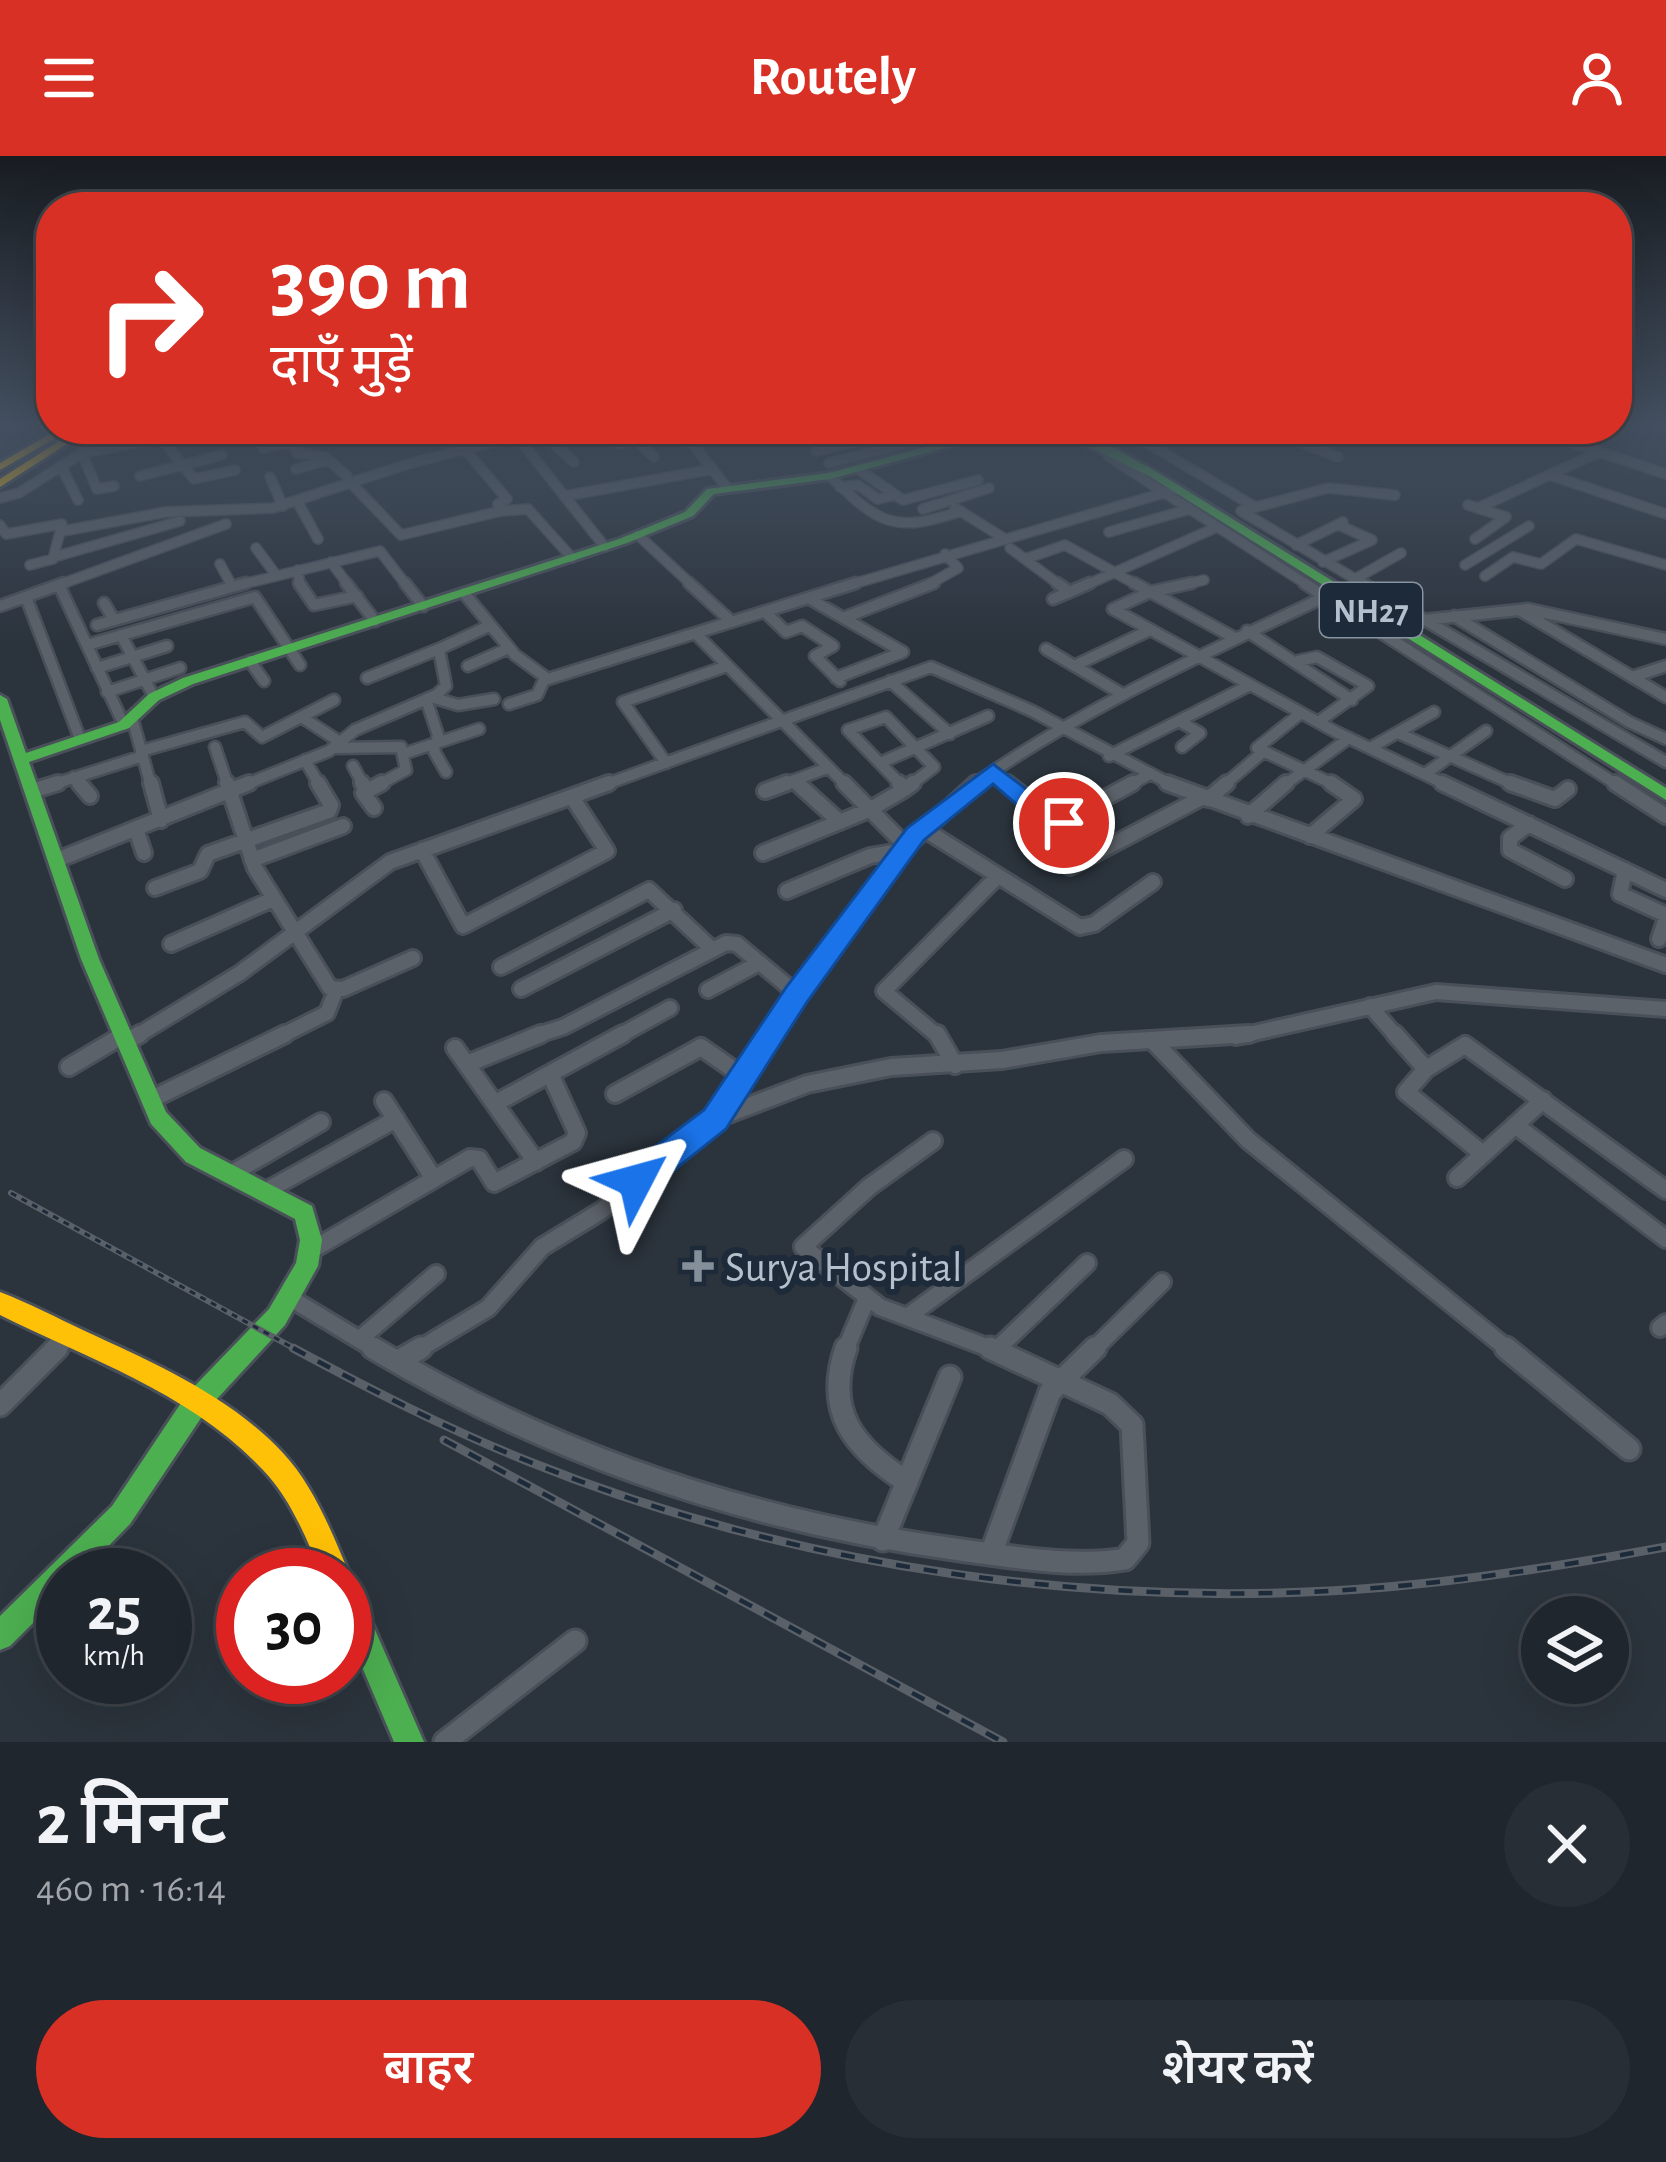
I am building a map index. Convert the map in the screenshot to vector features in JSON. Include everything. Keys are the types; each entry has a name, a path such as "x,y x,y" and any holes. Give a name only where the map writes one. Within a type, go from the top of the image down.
{"main road":[{"path":"21,760 128,723 149,688 184,675 294,657 375,621 638,535 689,514 701,498"},
{"name":"NH27","path":"1182,498 1338,589 1666,795"},
{"name":"NH27","path":"1197,498 1666,782"},
{"path":"0,699 90,959 158,1118 182,1148 304,1213 310,1224 310,1251 290,1298 258,1339 196,1402 135,1497 0,1636"},
{"path":"0,1304 196,1402 243,1433 275,1463 324,1548"},
{"path":"372,1656 409,1742"}],"street":[{"path":"280,498 283,506"},
{"path":"53,557 52,547 63,531 283,506 305,498"},
{"path":"367,498 401,535 528,509 572,558"},
{"path":"501,511 498,504 506,498"},
{"path":"567,498 605,547"},
{"path":"857,498 883,523 905,529 961,512"},
{"path":"922,509 961,498"},
{"path":"509,704 537,695 544,680 944,554 1147,498"},
{"path":"1178,498 1190,509"},
{"path":"1240,498 1255,507"},
{"path":"1053,599 1255,507 1290,498"},
{"path":"1475,539 1507,517 1473,506 1493,498"},
{"path":"1618,498 1666,514"},
{"path":"298,501 318,539"},
{"path":"947,503 1002,537"},
{"path":"1109,532 1190,509 1230,518 1296,545 1323,562 1338,589 1421,620 1666,762"},
{"path":"177,516 189,535"},
{"path":"30,566 177,516"},
{"path":"1230,518 1666,816"},
{"path":"1296,545 1343,522 1372,540 1323,562"},
{"path":"0,525 6,534 58,523 63,531"},
{"path":"0,602 59,586 226,524"},
{"path":"1465,565 1529,526"},
{"path":"638,535 732,622"},
{"path":"1496,548 1540,564 1580,539 1666,565"},
{"path":"1025,559 1065,545 1150,592 1298,661 1317,657 1368,686 1318,722"},
{"path":"256,548 276,575"},
{"path":"1010,548 1070,592"},
{"path":"97,625 232,586 382,552 423,606"},
{"path":"843,618 948,577 958,568 944,554"},
{"path":"400,1360 488,1308 542,1247 602,1210 715,1119 797,994 922,828 1058,729 1401,554"},
{"path":"1485,576 1516,556"},
{"path":"331,562 375,621"},
{"path":"220,564 232,586"},
{"path":"298,570 300,589 314,605 357,596"},
{"path":"1204,580 1150,592 1113,609 1349,738 1666,890"},
{"path":"59,586 107,692 142,754 161,820"},
{"path":"154,591 162,607"},
{"path":"464,593 509,648 544,680"},
{"path":"87,644 255,597 294,657"},
{"path":"810,598 931,667 1032,711 1148,775 1248,816 1666,964"},
{"path":"21,599 80,739"},
{"path":"104,604 114,620"},
{"path":"1421,620 1517,609 1666,639"},
{"path":"1517,609 1666,698"},
{"path":"765,612 786,632 802,626 833,646 815,656 855,694"},
{"path":"1454,616 1629,722 1666,739"},
{"path":"155,625 184,675"},
{"path":"367,678 489,626"},
{"path":"1076,665 1150,630"},
{"path":"696,634 903,848"},
{"path":"107,692 149,688 121,635"},
{"path":"97,668 167,646"},
{"path":"468,666 509,648"},
{"path":"57,860 228,794 336,745 378,717 428,698 446,686 439,649"},
{"path":"1046,649 1122,694"},
{"path":"836,677 903,652"},
{"path":"250,661 264,680"},
{"path":"1298,661 1294,666 1352,700"},
{"path":"1632,677 1666,665"},
{"path":"666,763 623,703 728,666"},
{"path":"69,1067 225,983 364,877 422,850 931,667"},
{"path":"890,681 950,734"},
{"path":"1108,757 1250,686"},
{"path":"428,698 458,704 494,699"},
{"path":"428,698 438,735 434,751 446,772"},
{"path":"32,791 245,722 262,737 334,700"},
{"path":"905,789 848,730 918,705"},
{"path":"1370,748 1434,712"},
{"path":"1301,713 1258,748 1348,791 1354,799 1310,836"},
{"path":"880,763 988,716"},
{"path":"763,853 869,810 934,769 886,717"},
{"path":"303,718 336,745 399,745 406,770 366,790 363,796 374,808"},
{"path":"1179,721 1200,733 1181,747"},
{"path":"404,754 479,729"},
{"path":"1425,774 1486,731"},
{"path":"1398,733 1550,799 1568,788"},
{"path":"1248,816 1301,769 1349,738"},
{"path":"215,747 252,860 294,932 336,990"},
{"path":"1070,867 1205,798 1263,752"},
{"path":"155,888 200,871 203,856 331,808 305,760"},
{"path":"353,766 366,790"},
{"path":"765,791 827,768"},
{"path":"993,772 1059,824 1148,775"},
{"path":"74,777 90,796"},
{"path":"794,780 840,822"},
{"path":"1505,812 1524,789"},
{"path":"422,850 463,926 607,851 572,797"},
{"path":"297,822 305,840"},
{"path":"1529,824 1510,838 1510,850 1565,879"},
{"path":"252,860 343,826"},
{"path":"922,828 1087,928 1153,882"},
{"path":"136,830 144,853"},
{"path":"787,890 870,856 903,848"},
{"path":"1625,870 1620,894 1666,916 1659,939"},
{"path":"956,1064 934,1029 884,991 998,876"},
{"path":"501,967 649,890 712,949"},
{"path":"171,944 273,899"},
{"path":"521,988 674,910"},
{"path":"467,1064 525,1037 563,1027 732,942 797,994"},
{"path":"150,1100 327,1013 336,990 413,958"},
{"path":"708,990 759,963"},
{"path":"715,1119 807,1084 891,1067 956,1064 1101,1043 1230,1038 1436,992 1666,1009"},
{"path":"1370,1006 1426,1069"},
{"path":"496,1103 670,1008"},
{"path":"1154,1042 1248,1140 1322,1195 1629,1450"},
{"path":"1483,1154 1406,1092 1426,1069 1465,1045 1666,1190"},
{"path":"615,1094 701,1047 744,1077"},
{"path":"455,1048 536,1162"},
{"path":"310,1251 476,1156 494,1183 578,1138 550,1074"},
{"path":"1457,1178 1543,1100"},
{"path":"384,1101 434,1179"},
{"path":"266,1191 396,1119"},
{"path":"232,1174 321,1122"},
{"path":"1515,1125 1666,1239"},
{"path":"290,1298 463,1399 702,1498 883,1540 1094,1564 1125,1559 1138,1544 1132,1425 1110,1404 996,1350 867,1298 803,1246 869,1187 934,1141"},
{"path":"907,1317 1124,1159"},
{"path":"996,1350 1087,1263"},
{"path":"361,1338 436,1274"},
{"path":"991,1554 1049,1392 1162,1282"},
{"path":"867,1298 837,1368 833,1396 842,1426 857,1448 907,1482"},
{"path":"0,1405 64,1340"},
{"path":"883,1540 950,1377"},
{"path":"445,1742 575,1641"}],"railway":[{"path":"11,1193 299,1351"},
{"path":"293,1348 470,1437 632,1499 736,1530 952,1574 1170,1593 1279,1593 1457,1580 1666,1547"},
{"path":"444,1440 1003,1742"}],"traffic: fast":[{"path":"21,760 124,725 154,697 188,681 623,541 689,514 704,498"},
{"path":"1191,498 1666,795"},
{"path":"0,699 90,959 158,1118 193,1155 304,1213 311,1240 307,1266 277,1317 196,1403 121,1515 0,1636"},
{"path":"372,1656 409,1742"}],"traffic: slow":[{"path":"0,1303 145,1372 217,1414 273,1461 293,1487 324,1548"}],"place":[{"name":"Surya Hospital","path":"698,1266"}],"route":[{"path":"636,1181 715,1119 797,994 915,834 993,772 1053,822 1064,823"}]}
